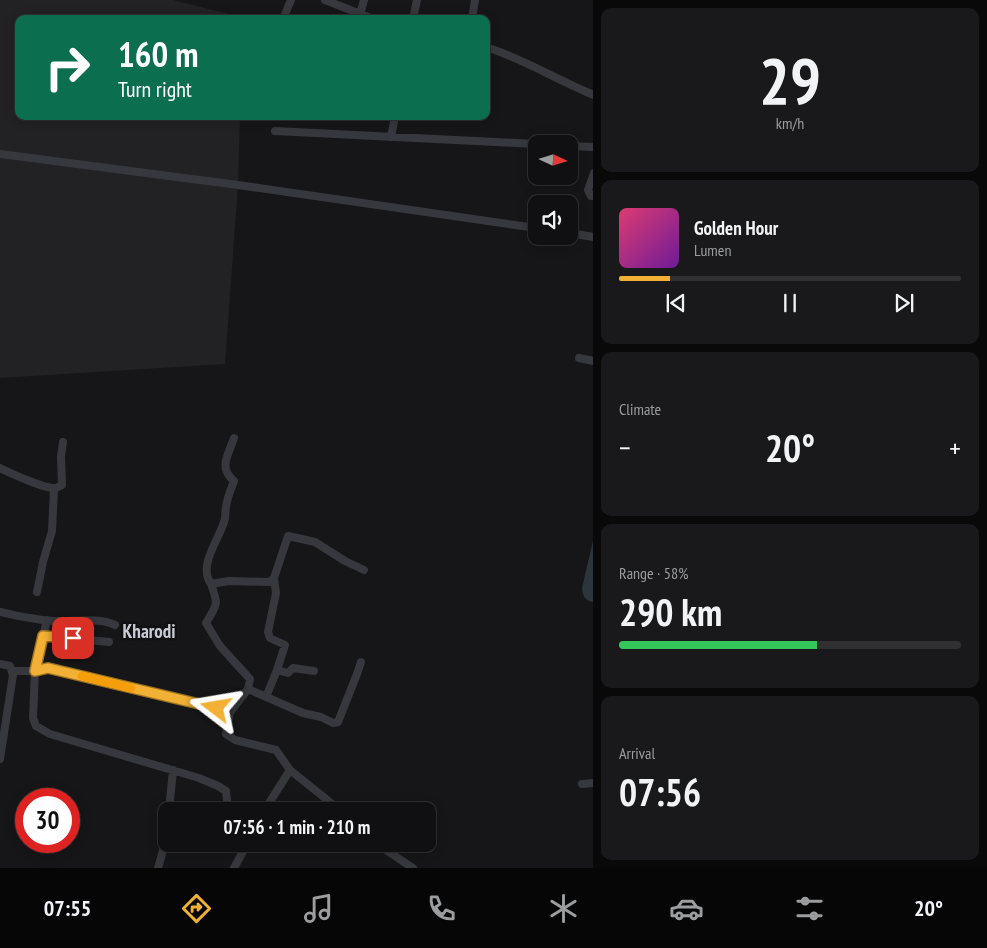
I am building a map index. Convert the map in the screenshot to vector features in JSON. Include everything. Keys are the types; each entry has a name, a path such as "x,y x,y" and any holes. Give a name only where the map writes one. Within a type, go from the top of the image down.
{"street":[{"path":"285,15 291,0"},
{"path":"325,0 360,15 364,0"},
{"path":"414,15 417,0"},
{"path":"473,15 475,0"},
{"path":"490,48 510,54 593,96"},
{"path":"391,136 394,120"},
{"path":"275,131 528,144"},
{"path":"578,146 593,147"},
{"path":"0,154 238,184 528,227"},
{"path":"593,173 588,190 591,196 593,196"},
{"path":"578,234 593,236"},
{"path":"579,358 593,361"},
{"path":"234,438 225,466 226,474 234,480 226,506 224,522 210,557 207,570 207,579 211,584 217,605 206,623 220,646 250,679 248,689 230,712 226,734 230,738 276,750 290,770 330,802"},
{"path":"0,468 54,489 62,485 63,442"},
{"path":"37,592 42,562 52,531 54,489"},
{"path":"266,697 285,645 270,638 268,632 276,593 274,578 288,536 315,542 345,561 364,570"},
{"path":"211,584 229,581 270,582 274,578"},
{"path":"0,612 46,620 100,621 115,625"},
{"path":"46,620 35,671 33,718 36,726 50,734 173,770 218,786 226,791 226,802"},
{"path":"43,636 109,642"},
{"path":"248,689 303,713 320,717 333,723 338,722 361,662"},
{"path":"0,664 10,666 13,675 0,758"},
{"path":"12,671 35,671 48,668 230,712"},
{"path":"277,670 288,672 293,668 314,671"},
{"path":"170,802 173,770"},
{"path":"270,802 290,770"},
{"path":"582,784 593,783"},
{"path":"158,868 163,852"},
{"path":"234,868 243,852"},
{"path":"389,852 413,868"}],"shaded area":[{"path":"0,0 173,0 233,15 15,15 15,120 240,120 238,185 225,364 0,378"},
{"path":"593,541 593,602 585,598 582,588"}],"slow traffic":[{"path":"82,676 131,688"}],"district":[{"name":"Kharodi","path":"149,631"}],"route":[{"path":"73,638 43,636 35,671 48,668 216,708"}]}
